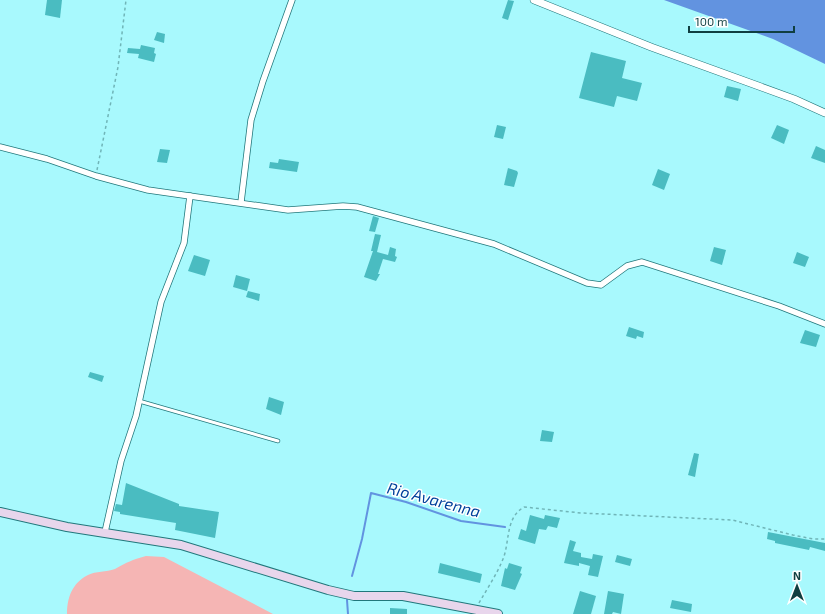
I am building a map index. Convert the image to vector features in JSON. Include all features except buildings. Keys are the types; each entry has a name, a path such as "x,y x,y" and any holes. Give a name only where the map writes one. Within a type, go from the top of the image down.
{"main road":[{"path":"0,512 52,524 181,545 328,590 354,596 403,596 498,614"}],"street":[{"path":"240,202 253,112 292,0"},
{"path":"534,0 651,47 794,99 825,113"},
{"path":"0,147 47,159 96,176 148,190 288,210 343,206 357,208 494,244 587,283 596,285 601,285 627,266 642,262 779,306 825,324"},
{"path":"105,532 121,461 136,416 164,291 184,243 190,196"}],"lane":[{"path":"139,401 278,441"}],"path":[{"path":"96,176 118,67 126,0"},
{"path":"475,610 503,558 510,523 520,510 524,508 581,513 732,520 800,536 825,539"}],"shaded area":[{"path":"146,556 164,557 273,614 67,614 69,597 74,587 83,578 91,574 115,569 130,561"}],"water":[{"path":"664,0 825,0 825,64 773,39"}],"waterway":[{"name":"Rio Avarenna","path":"352,576 362,539 371,493 406,502 461,521 505,527"},
{"path":"347,600 348,614"}]}
